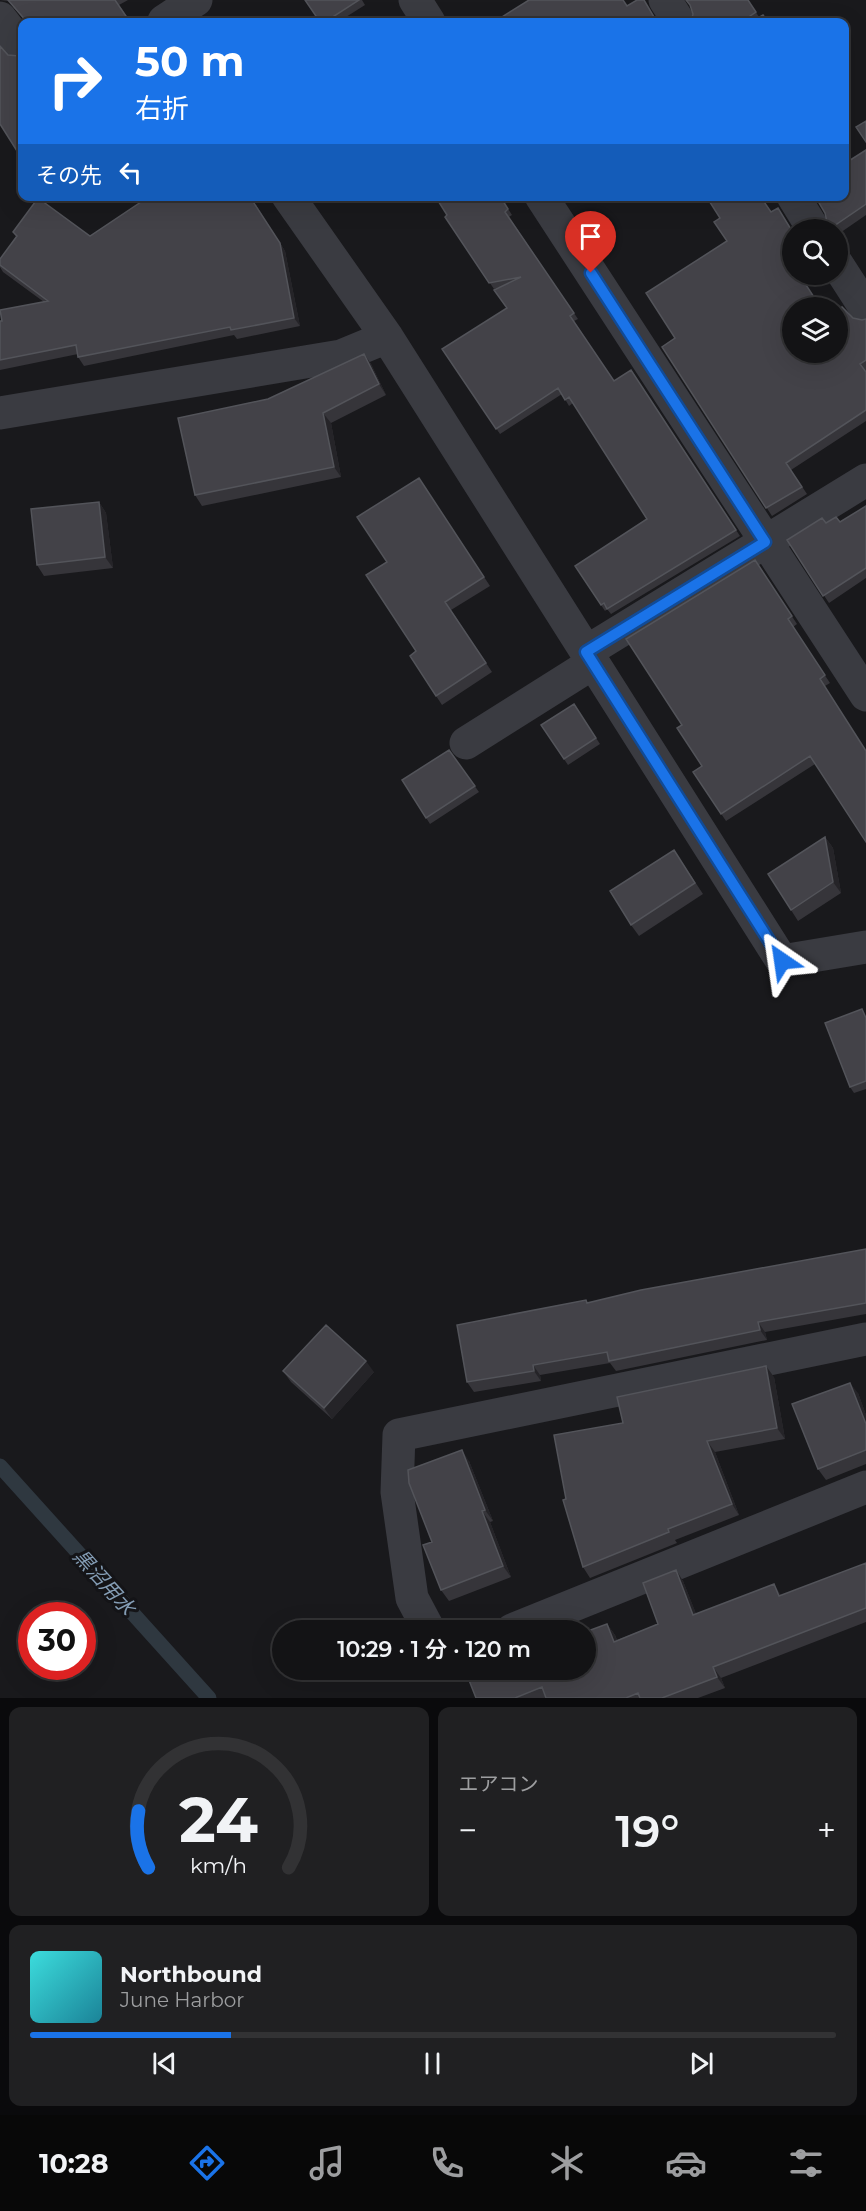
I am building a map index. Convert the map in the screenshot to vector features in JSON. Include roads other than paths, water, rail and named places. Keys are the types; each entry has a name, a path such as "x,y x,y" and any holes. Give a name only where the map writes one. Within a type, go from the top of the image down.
{"street":[{"path":"159,15 196,0"},
{"path":"415,0 426,18"},
{"path":"665,0 676,18"},
{"path":"0,18 18,42"},
{"path":"292,201 387,337 782,961 866,947"},
{"path":"545,201 866,695"},
{"path":"796,201 807,219"},
{"path":"848,281 866,309"},
{"path":"0,413 341,357 387,337"},
{"path":"466,742 765,542 866,480"},
{"path":"424,1620 412,1598 397,1492 399,1435 866,1339"},
{"path":"537,1620 866,1486"}],"waterway":[{"name":"黒沼用水","path":"0,1466 209,1698"}]}
